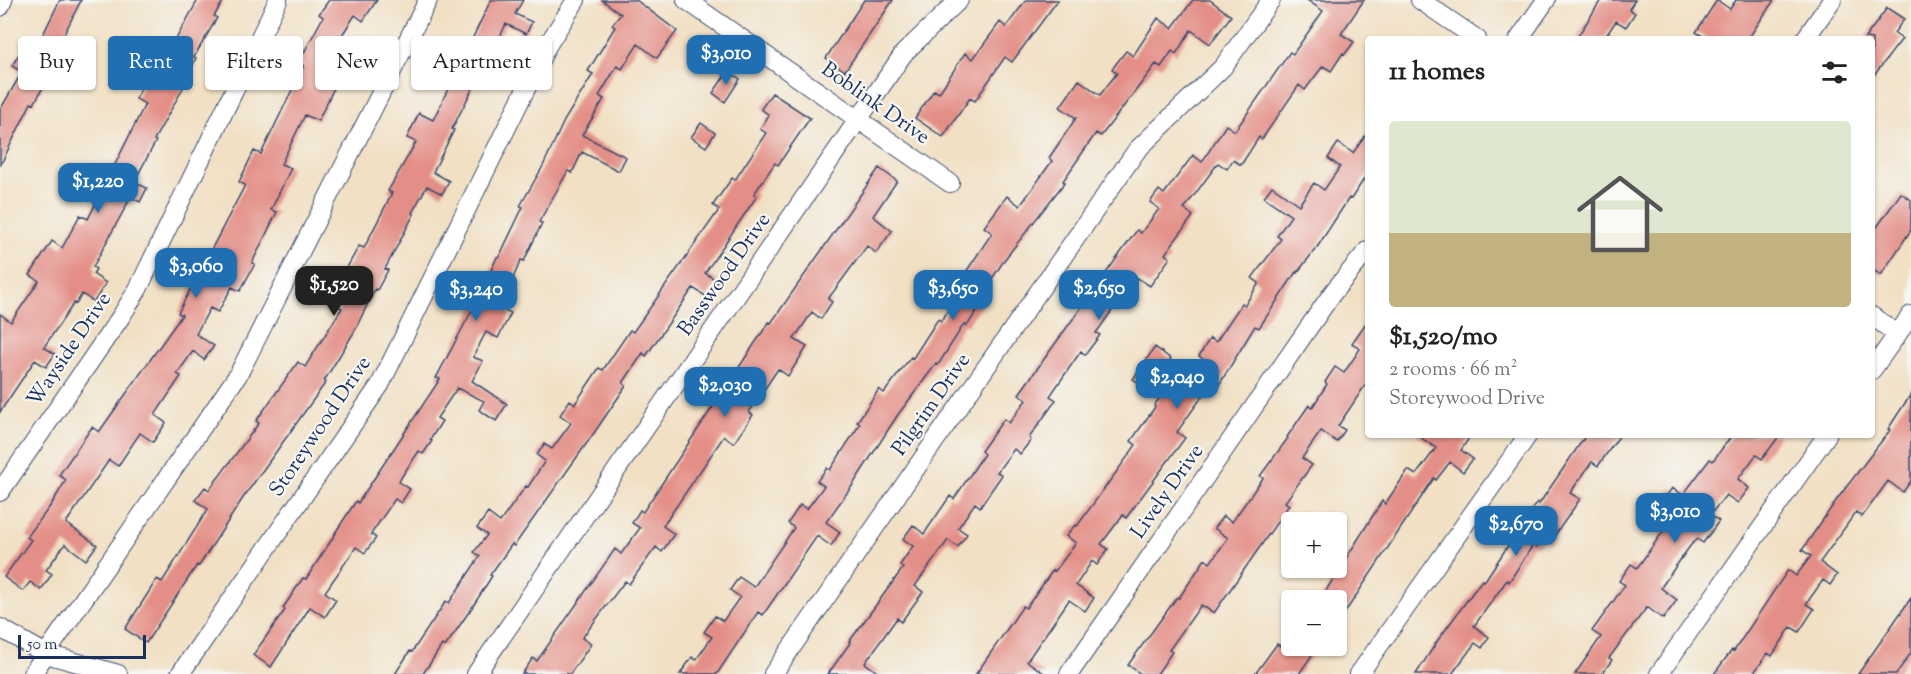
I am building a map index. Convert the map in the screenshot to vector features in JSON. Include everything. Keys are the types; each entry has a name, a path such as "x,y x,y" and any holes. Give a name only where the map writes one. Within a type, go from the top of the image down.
{"street":[{"path":"0,7 3,0"},
{"name":"Wayside Drive","path":"0,492 138,289 278,0"},
{"path":"32,674 238,375 428,0"},
{"name":"Storeywood Drive","path":"180,674 380,385 548,46 576,0"},
{"name":"Boblink Drive","path":"686,0 950,183"},
{"name":"Basswood Drive","path":"476,674 904,53 959,0"},
{"name":"Pilgrim Drive","path":"772,674 1137,150 1223,67 1271,0"},
{"path":"1420,0 1473,36"},
{"path":"1521,36 1546,0"},
{"path":"1807,36 1832,0"},
{"name":"Lively Drive","path":"1069,674 1334,291 1365,254"},
{"path":"1875,366 1911,315"},
{"path":"1875,318 1898,334"},
{"path":"1359,674 1526,438"},
{"path":"1659,674 1825,438"},
{"path":"0,628 46,654 118,674"}],"building":[{"path":"60,0 81,0 63,36 42,36"},
{"path":"198,0 224,0 214,16 217,18 194,57 196,58 193,65 193,36 178,36"},
{"path":"329,0 377,0 363,21 355,15 341,36 315,36 315,90 333,90 318,121 305,115 281,164 291,168 271,210 277,212 252,263 255,264 240,291 232,287 218,312 210,308 196,334 214,346 204,360 193,351 177,374 181,376 155,415 166,423 153,442 140,433 118,466 109,460 66,523 97,545 86,560 65,544 46,570 52,574 41,590 30,582 23,591 4,577 31,540 27,537 66,480 59,475 92,427 99,432 182,315 178,313 245,185 239,182 254,151 261,154 292,90 303,90 303,54 323,17 319,14"},
{"path":"491,0 523,0 515,14 532,22 526,34 506,24 500,36 474,36"},
{"path":"602,0 636,0 677,31 657,58 638,44 622,69 617,66 599,96 604,99 582,135 626,157 619,171 582,152 572,173 568,171 539,222 542,223 524,261 521,260 500,308 511,313 498,338 486,332 473,357 483,361 472,381 507,404 496,421 479,410 484,401 457,388 437,418 442,421 430,440 432,441 423,454 419,451 399,482 410,489 401,503 395,499 371,534 376,538 365,553 356,547 325,592 336,600 325,617 310,607 271,667 253,655 440,379 436,378 499,257 523,207 520,206 543,166 564,121 593,74 588,71 615,27 612,25 621,14"},
{"path":"864,0 893,0 845,71 826,58"},
{"path":"1026,0 1058,0 1012,62 1005,57 975,101 970,98 943,137 915,118 934,90 939,93 965,53 973,59 1000,22 1006,27"},
{"path":"1193,0 1210,0 1231,16 1210,44 1191,30 1176,54 1172,51 1161,67 1156,64 1101,136 1096,133 1063,181 1065,182 1005,259 982,294 986,297 967,326 964,324 938,365 936,364 897,416 826,522 840,532 831,546 817,536 763,615 758,612 717,674 680,674 692,657 696,660 712,637 704,632 715,616 723,621 740,597 730,590 739,577 754,587 794,528 788,523 800,505 807,509 824,486 817,481 827,468 830,470 860,424 857,422 879,389 884,393 911,357 913,358 938,319 941,321 972,275 966,272 992,233 984,227 1007,196 1020,206 1052,161 1049,158 1076,118 1060,107 1079,80 1100,95 1117,73 1112,69 1126,51 1133,56 1158,18 1172,28"},
{"path":"1307,0 1364,0 1341,34 1354,42 1331,71 1323,66 1305,90 1299,85 1262,139 1259,137 1241,165 1233,160 1227,169 1218,163 1184,209 1193,216 1165,254 1170,258 1150,286 1136,277 1096,333 1100,335 1085,355 1081,351 1050,396 1056,400 1029,438 1031,440 1020,454 1014,449 997,472 1002,475 980,507 975,503 958,528 967,534 958,547 948,540 915,586 923,592 901,622 897,618 865,663 880,674 828,674 903,568 900,565 913,546 903,539 913,525 924,534 950,496 954,499 984,454 981,451 1004,419 1009,423 1026,400 1019,394 1137,230 1141,233 1159,209 1150,202 1159,190 1164,194 1193,155 1202,162 1226,125 1235,131 1290,52 1293,54 1323,11"},
{"path":"1601,0 1635,0 1629,9 1635,13 1626,27 1616,21 1606,36 1578,36"},
{"path":"1717,0 1730,9 1736,0 1774,0 1750,36 1702,36 1696,32"},
{"path":"1887,8 1904,19 1894,33 1902,39 1875,74 1875,36 1866,36"},
{"path":"18,56 18,70 12,66"},
{"path":"728,71 740,79 725,102 713,93"},
{"path":"18,79 18,90 41,90 34,104 31,103 0,166 0,110"},
{"path":"140,90 182,90 134,182 147,188 140,202 131,197 93,267 96,269 93,274 106,283 94,302 82,294 76,304 74,303 44,347 55,354 46,367 35,360 0,412 0,314 11,322 39,281 30,275 52,241 62,248 80,215 88,219 145,104 136,99"},
{"path":"448,90 472,90 433,172 449,181 442,194 427,186 385,269 388,270 324,381 326,382 243,498 146,643 125,629 157,579 162,582 208,509 195,500 205,487 209,490 259,423 256,421 298,362 305,367 342,308 333,304 347,274 344,273 359,246 364,248 392,193 388,191 416,142 407,138 419,113 433,120"},
{"path":"772,93 810,118 778,165 775,163 754,194 757,196 705,273 718,281 707,297 693,288 646,356 643,353 623,383 626,386 594,433 514,546 512,544 490,575 492,576 473,606 445,647 442,645 423,674 395,674 446,601 449,603 480,556 474,552 487,535 477,528 488,513 500,522 526,486 528,487 545,461 537,455 544,444 552,449 571,423 560,415 570,400 575,404 599,368 603,370 630,330 633,332 719,210 713,205 732,178 735,180 766,133 760,129 769,115 761,109"},
{"path":"701,123 715,133 706,147 691,137"},
{"path":"1365,136 1365,178 1318,246 1296,272 1259,328 1255,326 1219,385 1213,381 1177,432 1185,438 1126,518 1123,515 1101,544 1108,549 1097,565 1092,561 1076,585 1094,598 1085,611 1069,600 1027,661 1045,674 976,674 1023,606 1026,608 1076,543 1066,536 1075,525 1077,526 1136,445 1131,441 1160,397 1133,379 1155,347 1171,359 1164,370 1189,387 1206,361 1199,356 1210,338 1216,342 1242,303 1245,305 1259,283 1252,278 1281,239 1277,236 1291,216 1264,197 1272,186 1299,205 1314,183 1324,190 1340,167 1328,158 1338,143 1353,153"},
{"path":"879,168 897,181 873,216 892,231 876,253 867,246 828,299 832,302 821,319 812,312 794,339 807,347 788,376 778,369 749,412 753,415 734,443 724,436 663,526 674,534 662,552 656,547 629,584 625,581 582,638 591,644 570,674 522,674 533,658 537,661 615,549 621,554 640,528 632,523 640,510 643,512 769,322 771,323"},
{"path":"1901,193 1911,200 1911,230 1881,275 1875,271 1875,230"},
{"path":"1365,324 1365,386 1338,426 1345,430 1337,442 1321,431 1302,458 1312,465 1285,502 1289,505 1284,512 1281,512 1281,517 1214,613 1201,605 1169,650 1172,652 1157,674 1141,674 1128,665 1177,597 1179,598 1205,559 1210,563 1228,538 1214,528 1223,516 1232,522 1263,478 1260,476 1309,405 1312,408 1335,367 1344,373 1360,349 1352,343"},
{"path":"1911,394 1911,481 1903,492 1888,481 1862,517 1856,512 1820,562 1837,575 1830,585 1823,580 1806,604 1814,609 1799,632 1791,627 1772,656 1768,653 1753,674 1714,674 1732,650 1734,651 1788,570 1796,576 1811,556 1802,550 1890,430 1888,429"},
{"path":"1421,438 1469,438 1461,450 1473,459 1463,472 1450,462 1436,480 1434,478 1347,609 1347,590 1326,590 1334,578 1347,578 1347,557 1382,501 1385,504 1408,470 1416,475 1436,448"},
{"path":"1584,438 1618,438 1598,466 1592,462 1570,493 1580,499 1549,544 1543,539 1537,547 1533,545 1509,582 1507,580 1474,626 1489,637 1482,648 1475,643 1452,674 1416,674 1482,580 1484,582 1537,502 1539,504"},
{"path":"1730,438 1778,438 1762,459 1756,455 1738,479 1749,488 1738,503 1726,495 1710,515 1719,521 1703,543 1697,539 1690,546 1662,586 1661,588 1677,600 1663,619 1647,607 1609,658 1612,660 1602,674 1575,674 1601,637 1592,631 1625,585 1619,581 1631,564 1637,568 1677,512 1662,502 1672,488 1683,495 1710,459 1713,461"},
{"path":"1911,598 1911,653 1896,674 1858,674"},
{"path":"1277,644 1280,646 1281,656 1311,656 1299,674 1255,674"}]}
